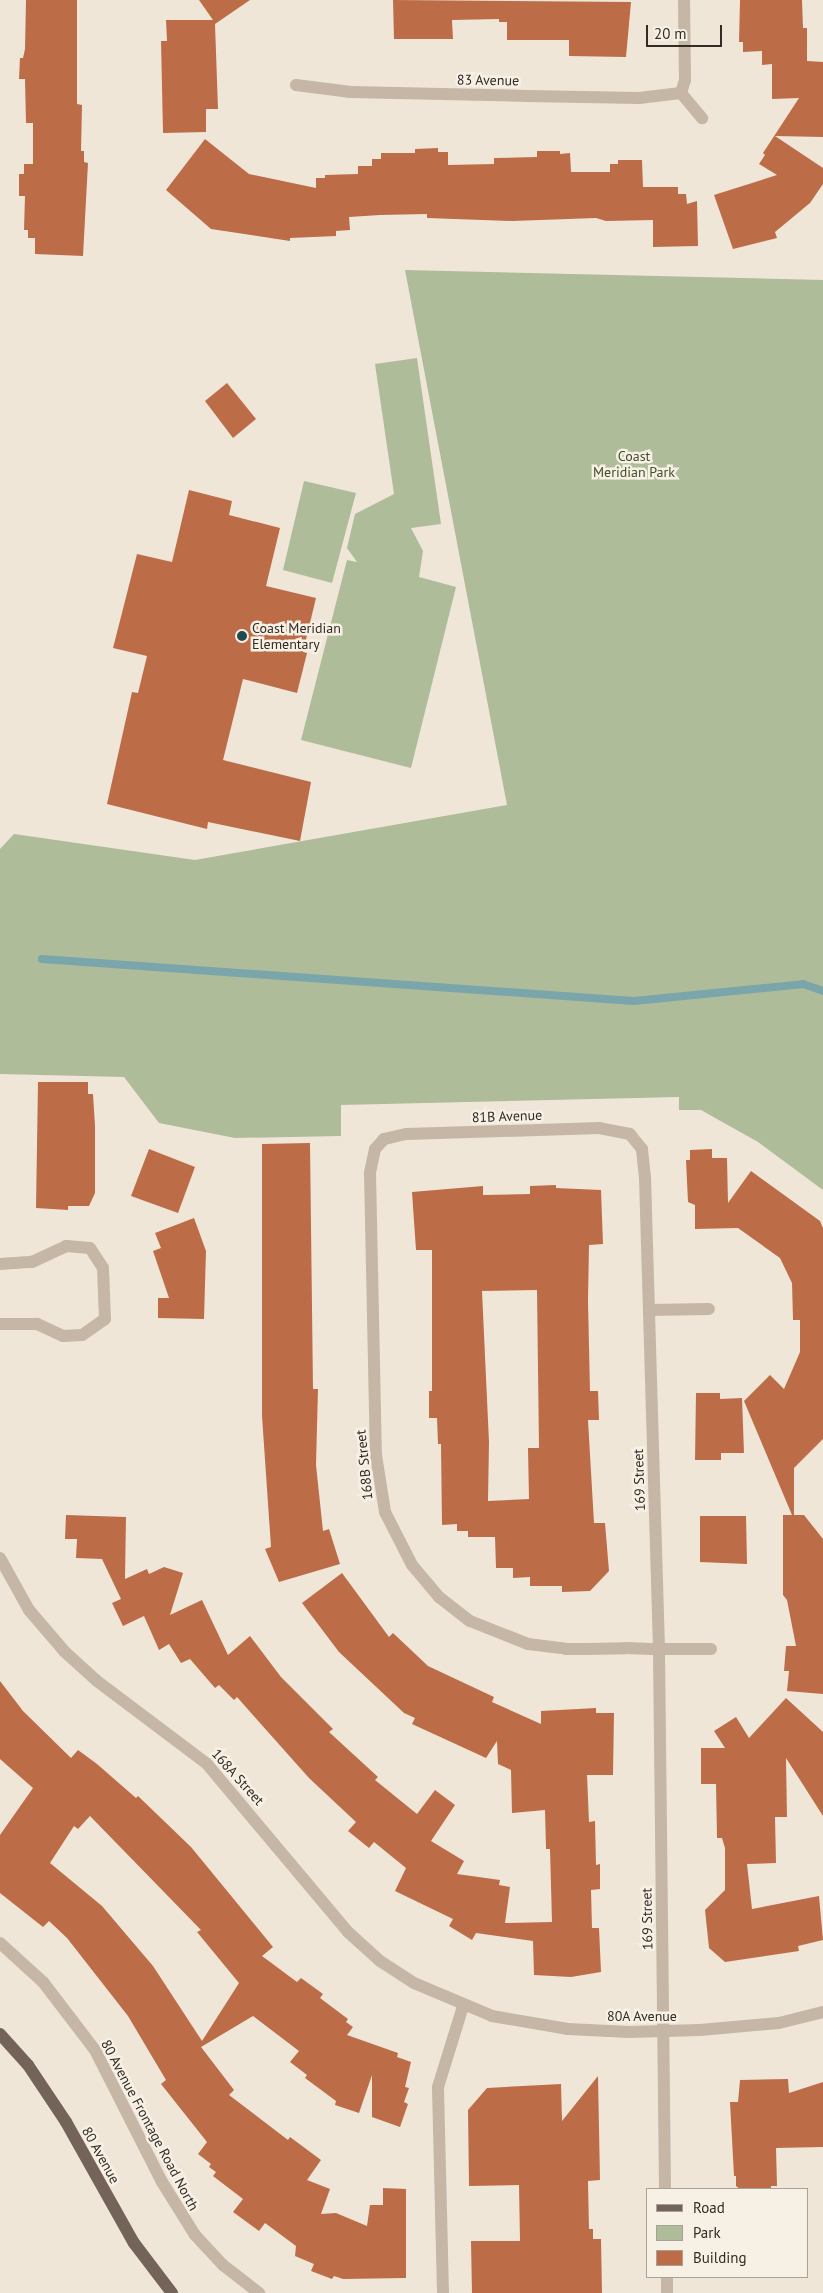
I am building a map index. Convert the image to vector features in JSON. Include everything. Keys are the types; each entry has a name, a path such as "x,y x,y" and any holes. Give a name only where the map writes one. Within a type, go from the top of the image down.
{"main road":[{"name":"80 Avenue","path":"0,2034 28,2065 66,2122 134,2243 172,2293"}],"street":[{"path":"684,0 685,80 680,94 702,118"},
{"name":"83 Avenue","path":"296,85 352,92 639,98 680,94"},
{"name":"81B Avenue","path":"379,1142 406,1134 600,1128 619,1129 636,1138"},
{"name":"169 Street","path":"636,1138 644,1166 659,1649 666,2188"},
{"name":"168B Street","path":"379,1142 372,1157 370,1173 376,1455 382,1503 400,1546 418,1574 439,1597 470,1621 493,1632 557,1648 659,1649"},
{"path":"0,1264 32,1262 66,1246 90,1248 103,1268 105,1319 82,1335 63,1336 37,1324 0,1324"},
{"path":"649,1310 709,1308"},
{"name":"168A Street","path":"0,1558 33,1615 65,1652 97,1681 207,1764 356,1941 402,1975 463,2006"},
{"path":"659,1649 711,1648"},
{"name":"80 Avenue Frontage Road North","path":"0,1943 48,1988 95,2050 170,2196 195,2235 223,2265 259,2293"},
{"path":"442,2293 438,2087 463,2006"},
{"name":"80A Avenue","path":"463,2006 536,2026 629,2032 765,2025 823,2012"},
{"path":"667,2278 667,2293"}],"green space":[{"name":"Coast Meridian Park","path":"405,270 823,280 823,1190 758,1142 701,1110 679,1110 679,1097 341,1105 341,1136 235,1138 159,1123 124,1077 0,1074 0,849 14,834 195,860 507,805"},
{"path":"417,358 441,524 411,528 423,551 419,577 456,587 411,768 301,740 347,560 357,562 347,548 355,514 394,494 375,364"},
{"path":"304,481 356,493 332,583 283,570"}],"building":[{"path":"26,0 77,0 77,104 82,105 81,151 84,151 84,162 88,163 83,256 35,254 35,238 28,238 28,230 24,230 25,196 19,196 19,174 24,174 24,164 33,164 33,123 26,123 25,79 19,79 20,58 23,58 25,49"},
{"path":"199,0 250,0 215,24 218,109 206,109 206,132 163,133 161,41 167,41 166,20 213,20"},
{"path":"393,0 631,2 626,57 569,56 569,40 507,40 507,22 499,22 499,19 452,20 453,39 394,39"},
{"path":"740,0 802,0 803,28 807,28 807,61 823,62 823,137 775,136 823,168 823,184 810,203 775,232 777,238 733,249 714,195 777,175 759,164 765,155 763,153 799,98 772,99 772,64 762,65 762,51 743,52 743,42 739,42"},
{"path":"205,139 249,174 316,188 316,178 325,178 325,175 358,174 358,166 372,166 372,159 381,159 381,153 415,153 415,149 438,148 438,152 448,152 448,165 494,164 494,158 537,157 537,151 560,151 560,154 570,153 571,172 610,172 610,164 618,164 618,160 642,160 643,187 678,187 678,194 686,194 687,204 697,201 698,246 653,247 653,220 606,221 596,218 512,221 427,218 427,214 349,217 350,230 336,231 336,236 290,238 290,241 211,229 166,190"},
{"path":"227,383 256,419 233,438 205,401"},
{"path":"189,490 232,501 229,515 280,528 266,586 316,598 303,652 307,653 297,693 243,679 223,760 311,782 300,841 208,822 207,829 107,804 132,692 138,693 147,656 113,648 137,554 172,562"},
{"path":"38,1082 88,1082 88,1094 93,1094 95,1193 89,1206 68,1206 68,1210 36,1208"},
{"path":"310,1143 313,1389 318,1389 316,1465 323,1531 329,1529 340,1564 279,1582 265,1549 271,1547 262,1416 262,1144"},
{"path":"149,1149 195,1167 178,1213 131,1196"},
{"path":"712,1149 712,1158 727,1158 728,1203 751,1171 820,1221 823,1228 823,1439 794,1468 794,1515 804,1515 823,1539 823,1694 787,1691 789,1671 784,1671 786,1646 796,1646 787,1600 783,1595 783,1515 792,1515 744,1401 770,1375 784,1389 800,1352 800,1320 793,1320 792,1283 780,1258 738,1228 695,1229 695,1205 688,1202 686,1160 690,1160 690,1150"},
{"path":"556,1185 556,1188 601,1190 603,1244 589,1245 588,1301 590,1391 598,1391 599,1420 588,1420 594,1523 605,1523 609,1571 590,1591 562,1592 562,1586 530,1586 530,1577 513,1578 513,1568 496,1568 495,1537 468,1537 468,1531 457,1531 457,1524 442,1525 441,1444 438,1444 437,1418 429,1418 429,1391 432,1391 432,1250 416,1250 412,1192 483,1186 483,1195 530,1194 530,1186","holes":["537,1290 539,1448 528,1448 529,1499 488,1501 489,1442 482,1291"]},
{"path":"194,1218 206,1251 204,1319 158,1318 158,1298 169,1298 153,1251 161,1248 155,1233"},
{"path":"696,1393 720,1393 720,1399 742,1398 744,1453 721,1453 721,1460 695,1460"},
{"path":"66,1515 126,1517 125,1579 147,1569 149,1574 164,1567 183,1573 170,1615 202,1600 228,1655 250,1636 281,1677 333,1729 329,1732 378,1777 375,1780 417,1814 435,1790 455,1805 431,1841 464,1861 457,1874 500,1880 499,1885 510,1887 505,1923 552,1922 550,1849 546,1849 545,1810 512,1813 511,1770 498,1764 497,1741 486,1758 412,1724 415,1718 404,1713 339,1652 302,1603 342,1573 389,1637 393,1633 428,1666 494,1697 492,1702 541,1724 541,1711 596,1708 596,1713 614,1713 613,1775 587,1775 589,1822 595,1821 596,1865 600,1864 600,1889 591,1890 592,1928 599,1928 601,1972 571,1977 534,1975 533,1941 476,1933 472,1940 449,1926 453,1919 395,1891 406,1868 374,1842 369,1848 348,1831 356,1822 309,1778 237,1697 234,1700 219,1685 215,1688 190,1659 181,1663 169,1644 159,1650 144,1616 123,1626 112,1603 121,1599 102,1559 76,1558 77,1539 65,1539"},
{"path":"700,1516 746,1516 747,1564 700,1562"},
{"path":"0,1681 23,1711 71,1758 78,1750 97,1764 136,1798 138,1796 191,1847 273,1947 262,1956 297,1982 301,1978 323,1994 320,1998 348,2019 346,2022 353,2027 347,2035 398,2053 397,2057 411,2062 405,2087 409,2088 404,2102 408,2104 400,2127 372,2117 372,2075 359,2113 335,2105 336,2101 305,2078 307,2075 290,2062 299,2051 253,2016 201,2047 234,2090 229,2095 288,2140 290,2137 321,2160 307,2180 330,2189 321,2214 336,2213 367,2226 370,2205 383,2205 383,2188 406,2189 406,2278 343,2279 334,2276 332,2279 311,2271 314,2264 295,2256 296,2246 265,2223 259,2231 233,2212 243,2199 213,2176 216,2172 209,2167 211,2164 198,2154 207,2142 161,2084 166,2080 128,2016 67,1938 49,1921 43,1927 0,1893 0,1835 33,1788 0,1759","holes":["90,1816 201,1930 197,1932 239,1983 202,2041 153,1966 102,1906 50,1863 74,1826 78,1829"]},
{"path":"786,1698 823,1732 823,1816 786,1758 787,1817 775,1817 776,1863 747,1864 752,1909 819,1896 823,1940 798,1946 799,1951 725,1962 709,1948 705,1910 725,1890 725,1848 722,1838 717,1838 716,1784 701,1784 701,1748 725,1748 714,1731 736,1717 749,1738"},
{"path":"598,2076 600,2180 588,2181 589,2229 593,2229 593,2239 601,2239 602,2293 472,2293 471,2241 520,2241 519,2185 469,2186 468,2110 487,2088 561,2084 562,2121"},
{"path":"788,2079 789,2093 823,2082 823,2147 776,2148 777,2186 771,2186 771,2188 739,2188 736,2186 730,2102 738,2102 740,2080"}],"waterway":[{"path":"42,959 634,1001 803,984 823,991"}],"place":[{"name":"Coast Meridian Elementary","path":"242,636"}]}
